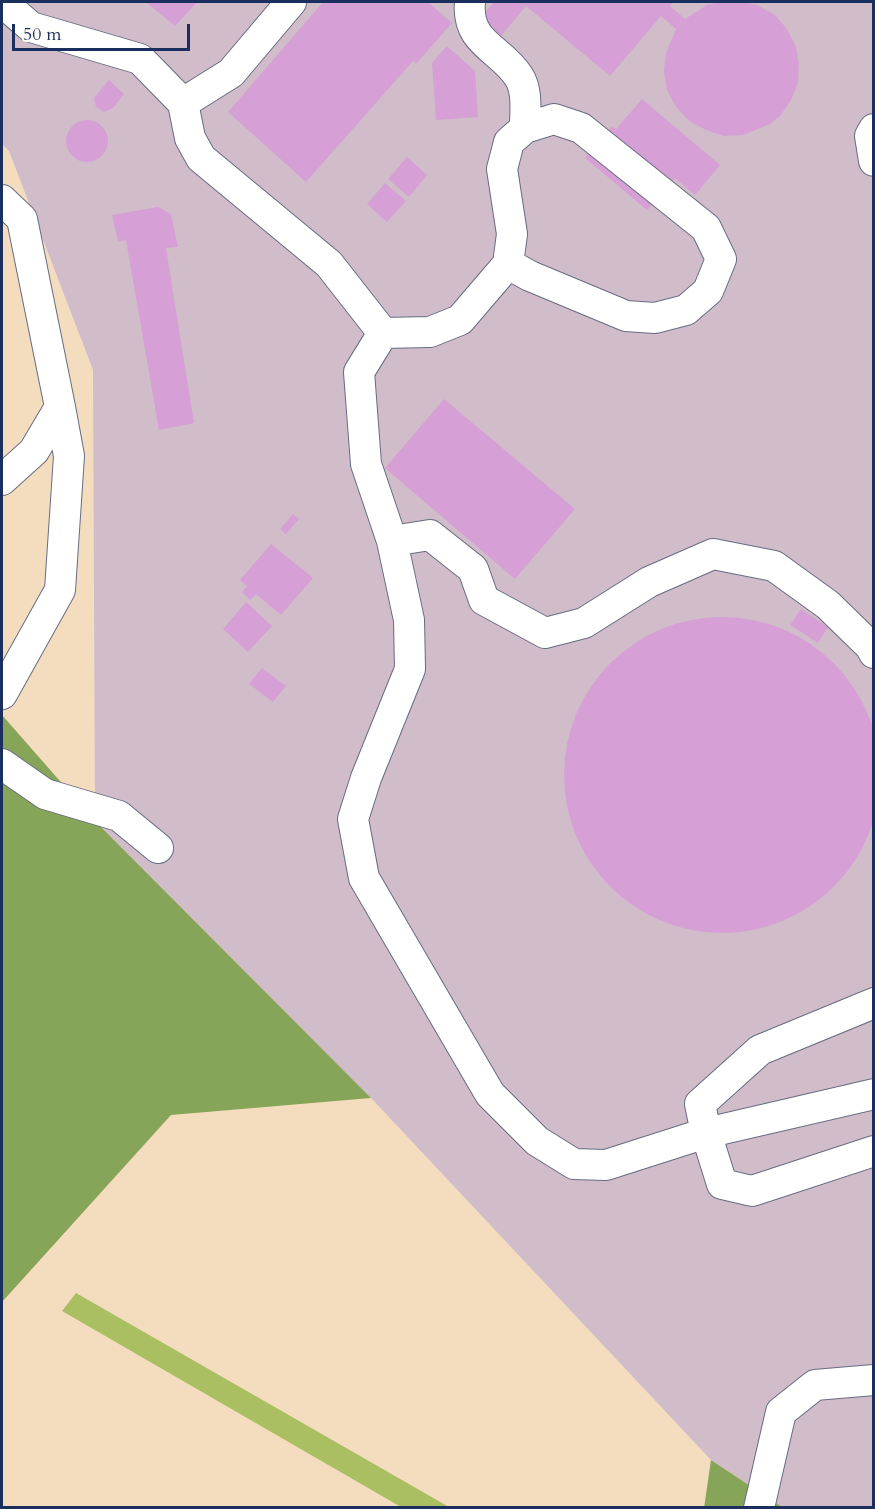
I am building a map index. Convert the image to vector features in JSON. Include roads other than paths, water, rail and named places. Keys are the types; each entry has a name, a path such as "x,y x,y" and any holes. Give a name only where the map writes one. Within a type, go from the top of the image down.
{"lane":[{"path":"2,2 31,27 140,59 183,103 190,138 201,158 328,264 383,333"},
{"path":"183,103 231,73 291,2"},
{"path":"470,2 469,18 483,42 519,77 524,89 525,128"},
{"path":"383,333 430,332 460,320 508,264 512,234 502,169 509,142 525,128 554,119 581,128 706,228 721,259 708,291 686,310 655,318 626,316 530,276 508,264"},
{"path":"873,129 870,136 873,161"},
{"path":"2,200 22,219 69,456 60,590 2,694"},
{"path":"383,333 359,372 366,464 392,541 409,620 410,669 366,778 353,819 364,878 490,1094 537,1141 574,1164 606,1165 706,1133 873,1094"},
{"path":"2,480 34,450 60,407"},
{"path":"392,541 430,535 473,569 484,600 545,633 584,623 650,582 714,554 774,566 828,604 870,646 873,653"},
{"path":"2,764 45,794 119,816 158,848"},
{"path":"873,1003 760,1050 700,1104 706,1133 722,1184 752,1191 873,1151"},
{"path":"759,1508 781,1412 815,1385 873,1380"}]}
